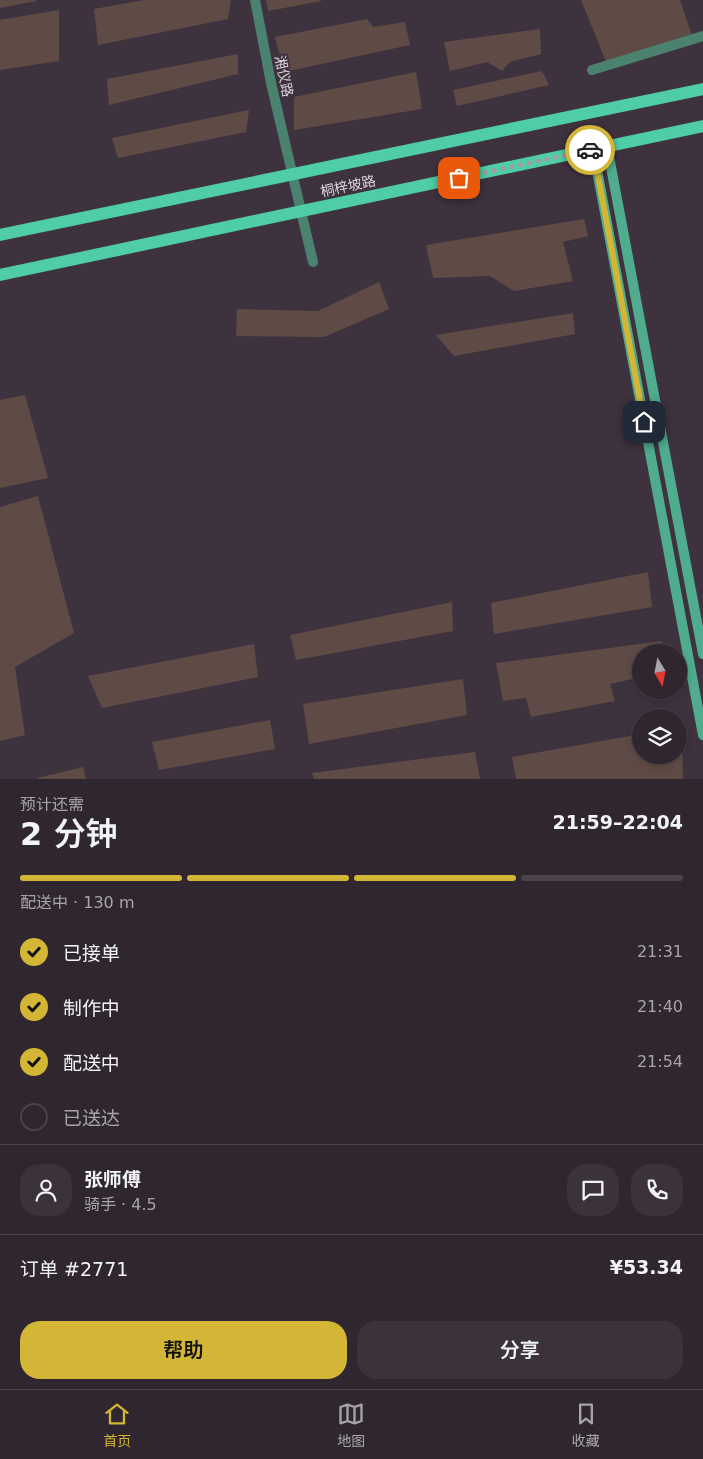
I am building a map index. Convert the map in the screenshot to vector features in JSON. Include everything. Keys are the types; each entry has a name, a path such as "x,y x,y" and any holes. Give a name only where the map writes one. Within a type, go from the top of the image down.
{"main road":[{"name":"桐梓坡路","path":"0,235 703,89"},
{"name":"桐梓坡路","path":"0,275 703,126"}],"street":[{"name":"湘仪路","path":"255,0 271,83 313,262"},
{"path":"592,70 703,36"},
{"path":"607,146 703,654"},
{"path":"593,149 703,735"}],"building":[{"path":"0,0 36,0 36,1 0,8"},
{"path":"144,0 231,0 228,19 98,45 94,9"},
{"path":"266,0 321,0 321,1 268,11"},
{"path":"581,0 680,0 694,41 609,69"},
{"path":"59,10 59,61 0,70 0,20"},
{"path":"367,19 373,27 405,22 410,45 284,72 275,37"},
{"path":"540,29 541,54 510,62 502,71 487,62 450,71 444,42"},
{"path":"238,54 238,74 109,105 107,79"},
{"path":"542,71 549,85 457,106 453,90"},
{"path":"416,72 422,109 294,130 294,97"},
{"path":"249,110 246,132 118,158 112,138"},
{"path":"584,219 588,236 563,242 573,281 514,291 490,276 433,278 426,245"},
{"path":"379,282 389,309 324,337 236,336 237,309 318,311"},
{"path":"573,313 575,334 454,356 436,335"},
{"path":"25,395 48,478 0,488 0,400"},
{"path":"38,496 74,633 15,667 25,735 0,741 0,507"},
{"path":"648,572 652,607 494,634 491,603"},
{"path":"452,602 453,631 296,660 290,635"},
{"path":"662,641 662,644 639,644"},
{"path":"254,644 258,677 102,708 88,676"},
{"path":"632,645 632,679 610,684 615,701 531,717 526,698 503,701 496,663"},
{"path":"463,679 467,715 309,744 303,704"},
{"path":"270,720 275,749 159,770 152,742"},
{"path":"632,736 632,764 683,764 683,779 516,779 512,757"},
{"path":"475,752 480,779 314,779 312,773"},
{"path":"83,767 86,779 37,779 37,778"}],"way so far":[{"path":"459,178 590,150"}],"route":[{"path":"590,150 593,149 644,422"}]}
